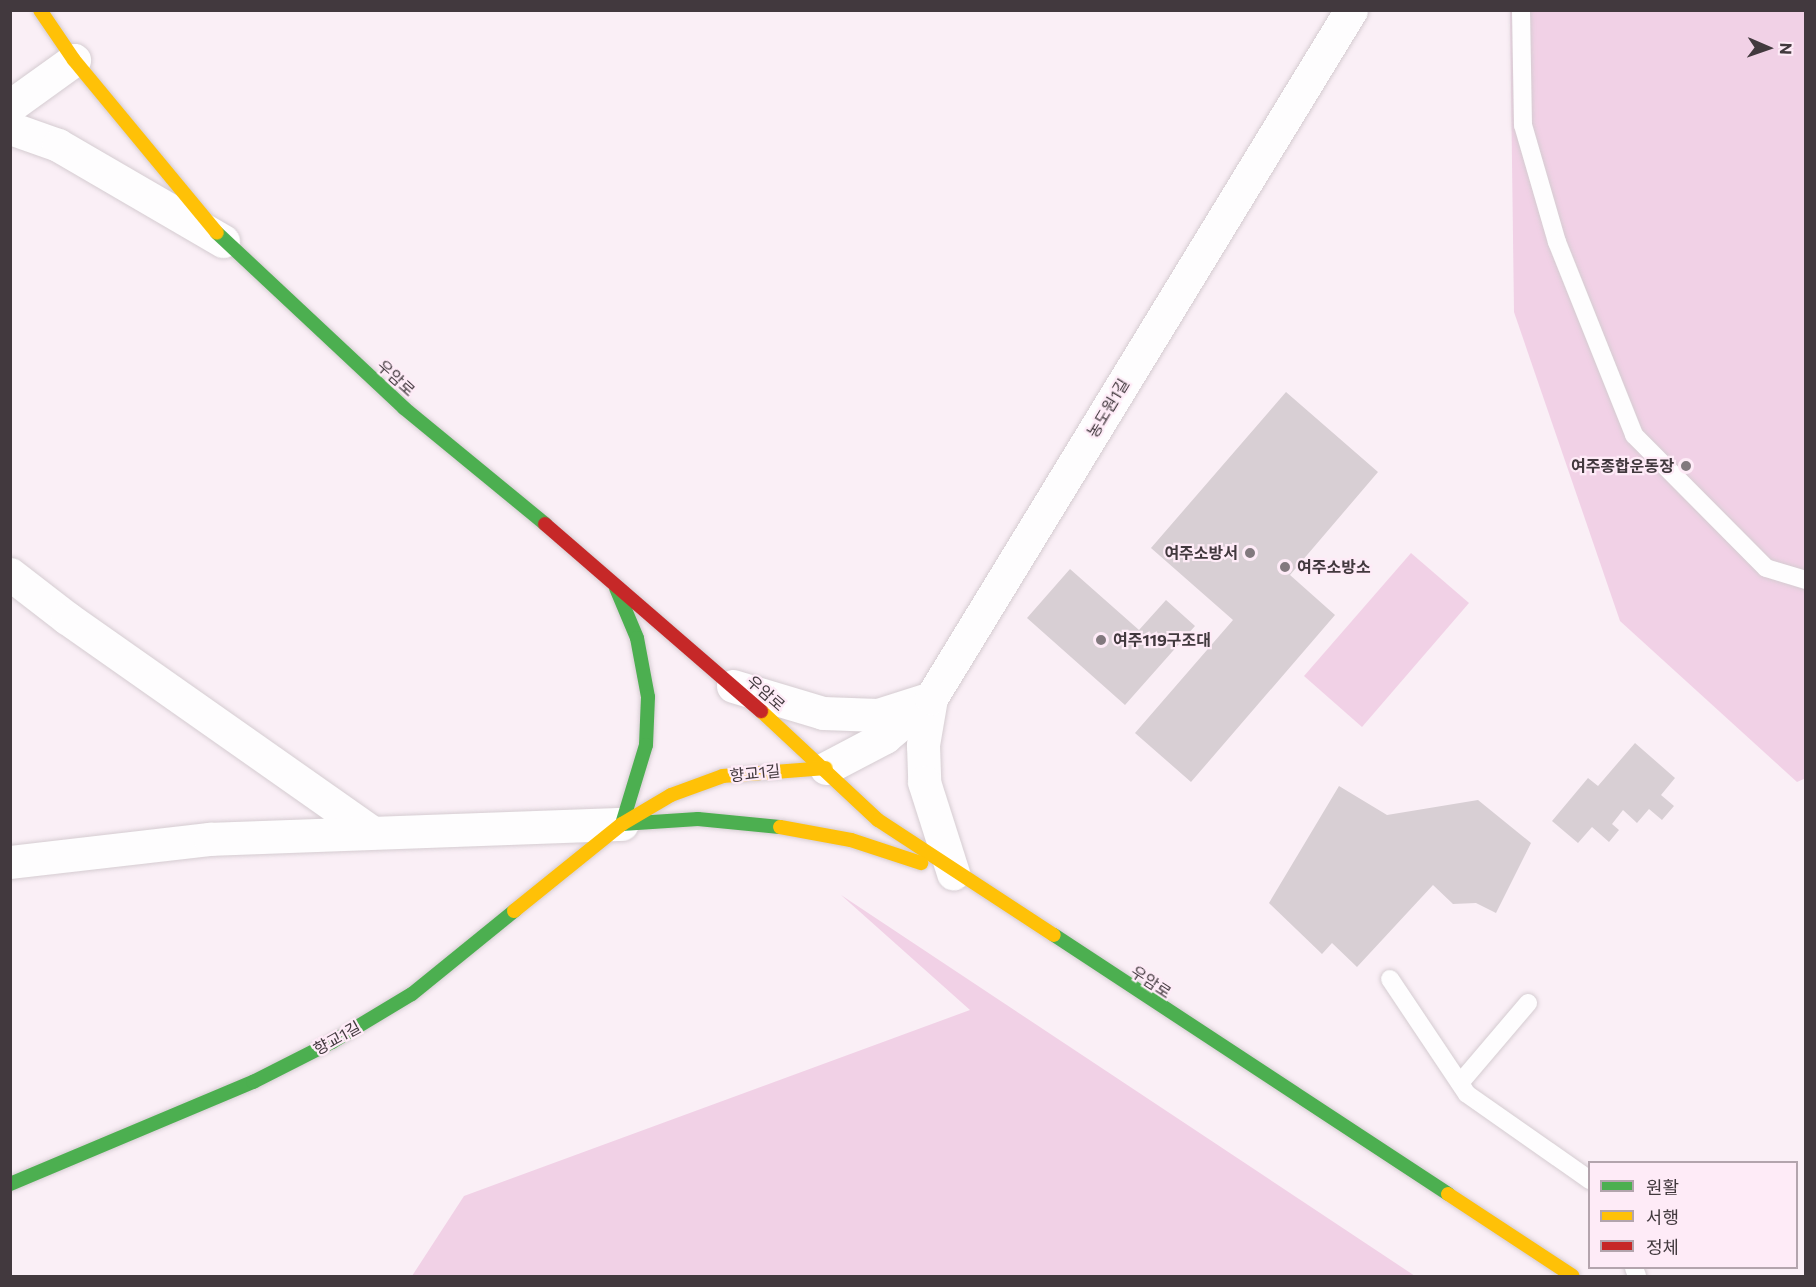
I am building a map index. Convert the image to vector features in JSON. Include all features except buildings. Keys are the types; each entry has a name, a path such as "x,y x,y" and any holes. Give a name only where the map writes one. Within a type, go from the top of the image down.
{"main road":[{"name":"우암로","path":"40,10 74,60 225,242 404,408 613,581 826,768 878,820 953,873 1574,1276"},
{"path":"613,581 637,638 648,697 646,745 622,824 698,819 768,825 851,840 953,873"},
{"name":"향교1길","path":"10,1184 253,1082 332,1042 412,994 622,824 671,795 723,776 826,768"}],"street":[{"name":"농도원1길","path":"826,768 885,736 931,698 1351,10"},
{"path":"10,106 74,60"},
{"path":"10,128 58,146 225,242"},
{"path":"10,574 67,618 370,831"},
{"path":"733,686 823,713 878,715 931,698 923,745 924,782 953,873"},
{"name":"향교1길","path":"10,862 210,839 370,831 622,824"}],"lane":[{"path":"1521,10 1523,125 1557,242 1634,435 1766,568 1806,580"},
{"path":"1390,979 1467,1094 1588,1179"},
{"path":"1460,1083 1528,1003"}],"shaded area":[{"name":"여주종합운동장","path":"1510,11 1805,11 1806,778 1797,782 1620,621 1514,312"},
{"path":"1411,553 1469,603 1362,727 1304,676"},
{"path":"841,895 1415,1276 412,1276 464,1196 970,1010"}],"traffic: fast":[{"path":"217,233 404,408 545,524"},
{"path":"616,588 637,638 648,697 646,745 622,824 698,819 780,827"},
{"path":"10,1184 253,1082 332,1042 412,994 514,911"},
{"path":"1054,935 1448,1194"}],"traffic: slow":[{"path":"40,10 74,60 217,233"},
{"path":"761,711 878,820 1054,935"},
{"path":"514,911 622,824 671,795 723,776 826,768"},
{"path":"780,827 851,840 921,863"},
{"path":"1448,1194 1573,1276"}],"traffic: jam":[{"path":"545,524 761,711"}],"place":[{"name":"여주종합운동장","path":"1686,466"},
{"name":"여주소방서","path":"1250,553"},
{"name":"여주소방소","path":"1285,567"},
{"name":"여주119구조대","path":"1101,640"}]}
